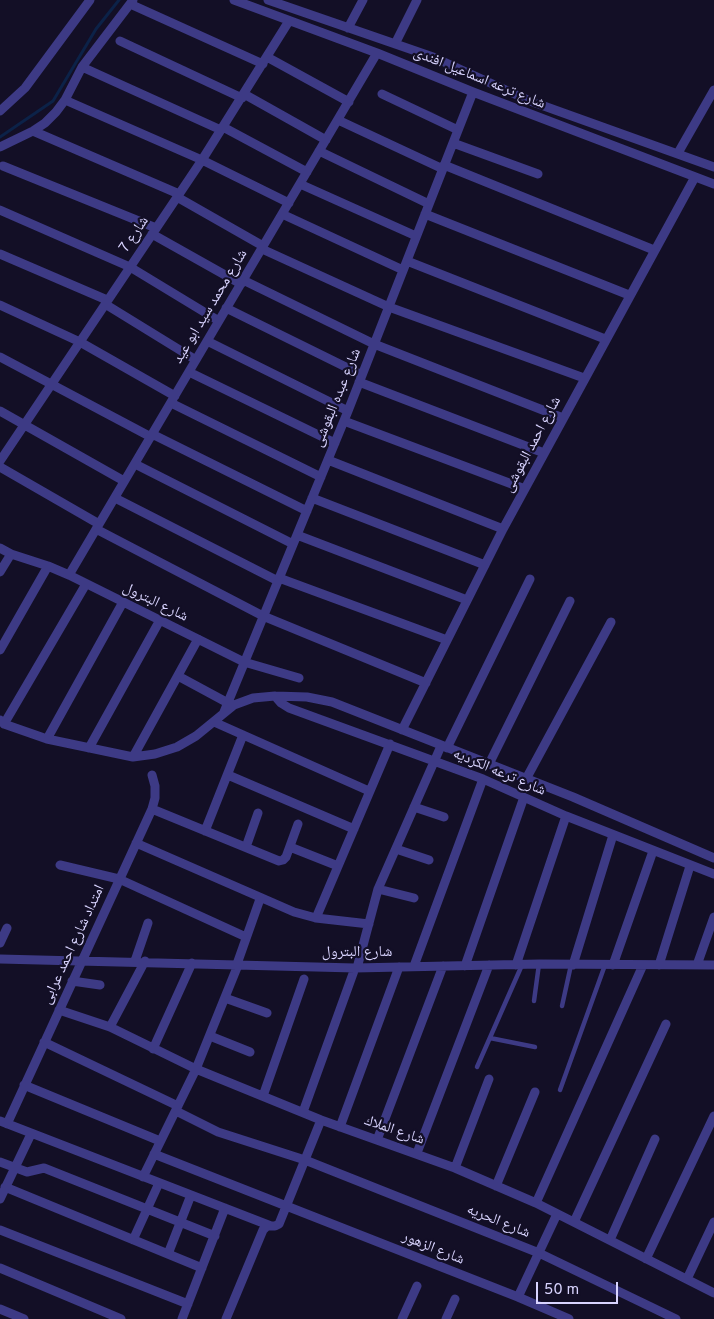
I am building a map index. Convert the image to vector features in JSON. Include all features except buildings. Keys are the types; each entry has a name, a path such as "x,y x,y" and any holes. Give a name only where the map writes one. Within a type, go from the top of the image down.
{"street":[{"path":"0,111 25,88 90,0"},
{"name":"شارع ترعه اسماعيل افندى","path":"234,0 377,53 473,92 714,184"},
{"name":"شارع ترعه اسماعيل افندى","path":"268,0 434,57 530,101 714,167"},
{"path":"348,28 363,0"},
{"path":"394,44 417,0"},
{"path":"0,147 33,131 56,112 65,100 82,68 132,2 265,60 348,102"},
{"name":"شارع 7","path":"0,461 202,160 289,21"},
{"path":"120,41 243,96 326,140"},
{"name":"شارع محمد سيد ابو عيد","path":"69,576 377,53"},
{"path":"82,68 222,129 307,172"},
{"path":"678,153 714,90"},
{"name":"شارع عبده البقوشى","path":"224,712 344,421 473,92"},
{"path":"382,94 458,130"},
{"path":"65,100 202,160 289,203"},
{"path":"338,120 443,167 654,250"},
{"path":"33,131 178,196 262,248 389,307 584,378"},
{"path":"453,144 538,174"},
{"path":"319,151 429,204"},
{"path":"3,166 154,231 242,282 374,344 563,418"},
{"name":"شارع احمد البقوشى","path":"402,730 503,529 695,177"},
{"path":"300,184 416,236"},
{"path":"0,210 130,267 219,321"},
{"path":"282,214 403,270"},
{"path":"425,214 629,295"},
{"path":"0,254 106,302 196,360"},
{"path":"406,261 605,339"},
{"path":"0,305 80,342 173,399 321,477"},
{"path":"226,308 361,378 544,453"},
{"path":"207,341 348,411"},
{"path":"0,357 151,436 307,511"},
{"path":"189,372 335,443"},
{"path":"0,411 124,481"},
{"path":"344,421 525,488"},
{"path":"328,460 503,529"},
{"path":"135,464 295,540 467,600"},
{"path":"0,467 98,527 264,616 426,683"},
{"path":"115,498 278,579 447,640"},
{"path":"312,498 485,565"},
{"name":"شارع البترول","path":"0,548 11,554 48,566 244,662 298,678"},
{"path":"0,572 11,554"},
{"path":"0,650 48,566"},
{"path":"303,1112 356,968 378,889 434,761 444,747 530,579"},
{"path":"2,722 86,584"},
{"path":"489,764 570,601"},
{"path":"47,739 123,602"},
{"path":"88,748 160,620"},
{"path":"526,779 611,622"},
{"path":"133,757 198,639"},
{"path":"178,676 228,703"},
{"name":"شارع ترعه الكرديه","path":"2,722 47,739 133,757 155,754 177,747 196,736 234,705 253,698 276,696 307,697 332,702 573,797 714,858"},
{"name":"شارع ترعه الكرديه","path":"276,696 281,703 289,708 483,779 566,816 714,874"},
{"path":"214,722 370,791"},
{"path":"205,830 243,735"},
{"path":"316,918 390,744"},
{"name":"امتداد شارع احمد عرابى","path":"3,1123 24,1085 152,809 155,792 152,775"},
{"path":"228,775 354,829"},
{"path":"414,966 483,779"},
{"path":"465,966 524,797"},
{"path":"414,807 444,817"},
{"path":"152,809 281,861 286,857 298,824"},
{"path":"246,847 258,813"},
{"path":"519,965 566,816"},
{"path":"572,965 613,835"},
{"path":"136,843 260,899 294,912 316,918 369,924"},
{"path":"290,846 338,866"},
{"path":"396,848 429,860"},
{"path":"609,965 653,851"},
{"path":"60,865 120,879 246,937"},
{"path":"659,965 690,866"},
{"path":"378,889 414,898"},
{"path":"143,1177 196,1070 238,964 260,899"},
{"path":"697,965 714,917"},
{"path":"135,961 148,923"},
{"path":"0,943 7,928"},
{"name":"شارع البترول","path":"0,959 145,961 356,968 539,964 714,965"},
{"path":"110,1028 145,961"},
{"path":"153,1049 192,963"},
{"path":"416,1153 489,965"},
{"path":"536,1203 643,965"},
{"path":"377,1140 443,966"},
{"path":"340,1127 399,967"},
{"path":"263,1096 304,979"},
{"path":"72,981 100,985"},
{"path":"225,998 267,1013"},
{"name":"شارع الملاك","path":"59,1010 110,1028 196,1070 321,1120 455,1168 536,1203 714,1293"},
{"path":"574,1222 666,1024"},
{"path":"210,1036 250,1052"},
{"name":"شارع الحريه","path":"44,1042 177,1108 218,1132 305,1160 539,1253 676,1319"},
{"path":"455,1168 489,1079"},
{"path":"24,1085 160,1141"},
{"path":"496,1186 535,1092"},
{"path":"646,1259 714,1116"},
{"path":"226,1319 263,1230 267,1226 279,1224 321,1120"},
{"path":"3,1123 271,1226"},
{"path":"0,1199 31,1134"},
{"path":"610,1240 655,1139"},
{"name":"شارع الزهور","path":"154,1154 518,1297 569,1319"},
{"path":"0,1162 27,1172 44,1168 214,1236"},
{"path":"133,1240 159,1183"},
{"path":"6,1187 202,1268"},
{"path":"168,1254 191,1195"},
{"path":"182,1319 225,1208"},
{"path":"518,1297 557,1214"},
{"path":"687,1279 714,1222"},
{"path":"0,1230 188,1304"},
{"path":"0,1268 121,1319"},
{"path":"402,1319 417,1286"},
{"path":"446,1319 455,1299"},
{"path":"0,1309 24,1319"}],"lane":[{"path":"534,1001 539,964"},
{"path":"477,1067 519,965"},
{"path":"562,1006 572,965"},
{"path":"560,1090 609,965"},
{"path":"490,1038 536,1047"}],"waterway":[{"path":"0,137 53,101 96,29 119,0"}]}
